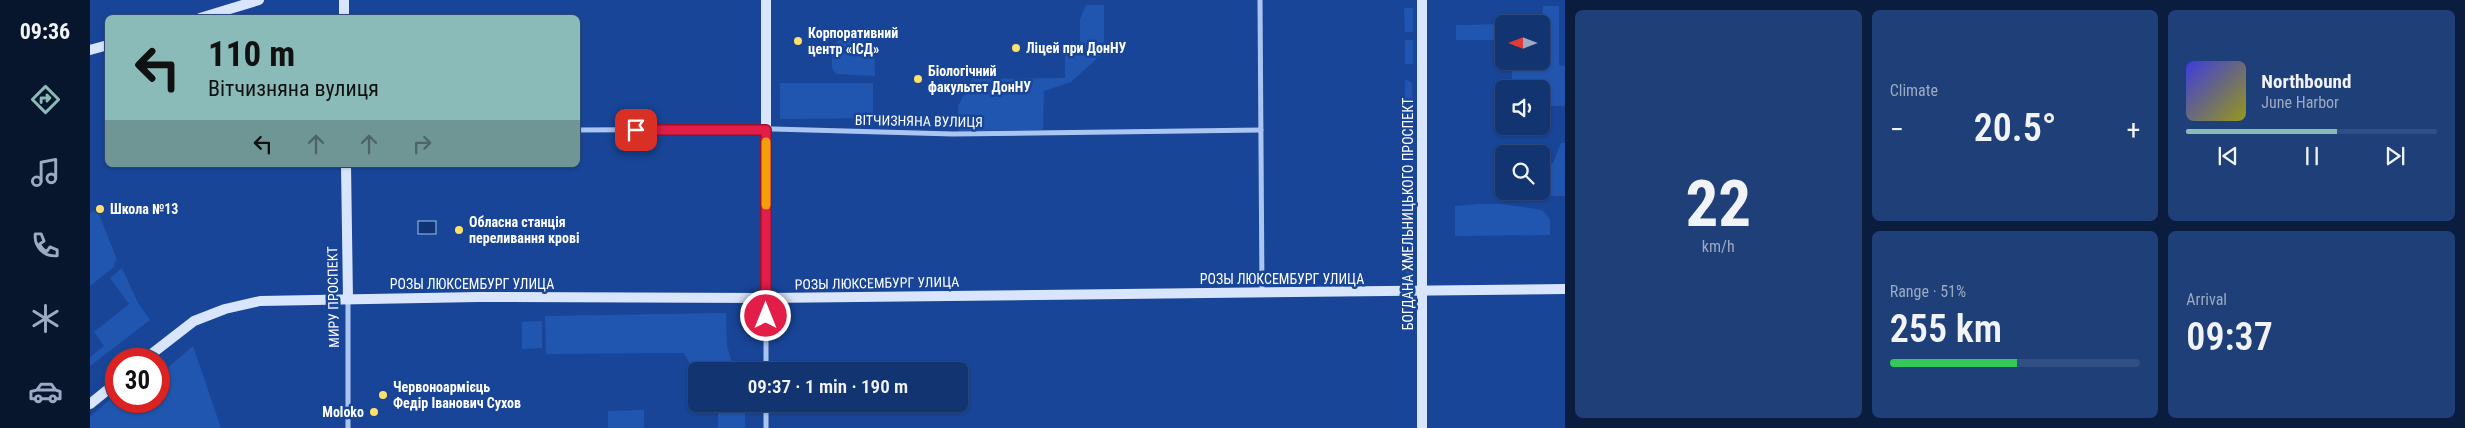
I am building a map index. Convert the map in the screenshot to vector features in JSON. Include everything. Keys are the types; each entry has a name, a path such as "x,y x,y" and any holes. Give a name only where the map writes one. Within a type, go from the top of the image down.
{"street":[{"path":"210,15 259,0"},
{"path":"344,0 344,15"},
{"path":"766,0 766,362"},
{"path":"1260,0 1262,292"},
{"name":"БОГДАНА ХМЕЛЬНИЦЬКОГО ПРОСПЕКТ","path":"1422,0 1422,428"},
{"path":"90,50 105,46"},
{"name":"ВІТЧИЗНЯНА ВУЛИЦЯ","path":"580,130 766,130 939,134 1261,130"},
{"name":"МИРУ ПРОСПЕКТ","path":"346,167 348,428"},
{"name":"РОЗЫ ЛЮКСЕМБУРГ УЛИЦА","path":"160,348 194,321 225,309 260,301 478,296 766,298 1565,289"},
{"path":"90,404 105,392"},
{"path":"766,412 766,428"}],"shaded area":[{"path":"1086,5 1104,5 1104,52 1071,82 1044,91 1043,130 959,131 958,106 972,79 1065,78 1065,49 1080,48 1080,19"},
{"path":"1543,6 1559,6 1559,65 1565,66 1565,106 1550,106 1550,80 1512,80 1512,70 1550,70 1550,15 1543,15"},
{"path":"1404,8 1413,8 1413,32 1405,32"},
{"path":"1495,24 1495,40 1456,40 1456,25"},
{"path":"840,38 874,38 875,76 836,74 832,68 832,47"},
{"path":"1405,40 1413,40 1413,64 1405,64"},
{"path":"1405,79 1412,83 1413,124 1409,127 1405,127"},
{"path":"780,83 873,83 873,118 780,119"},
{"path":"1405,135 1412,135 1413,158 1405,159"},
{"path":"1561,143 1565,143 1565,196 1550,196 1550,163 1553,163"},
{"path":"1406,190 1413,190 1413,273 1406,276"},
{"path":"1502,204 1542,210 1550,219 1550,235 1455,236 1455,206"},
{"path":"97,209 117,260 114,263 115,266 90,286 90,213"},
{"path":"418,221 436,221 436,234 418,234"},
{"path":"122,268 138,303 150,320 113,348 105,348 105,354 90,366 90,357 104,346 94,332 129,304 110,278"},
{"path":"726,313 727,346 732,362 689,362 684,353 546,354 545,316"},
{"path":"542,321 542,348 522,349 522,322"},
{"path":"193,346 221,428 90,428 90,417 105,404 105,413 170,413 170,366"},
{"path":"644,410 644,428 608,428 608,411"},
{"path":"718,412 745,412 745,428 718,428"}],"slow traffic":[{"path":"766,142 766,205"}],"place":[{"name":"Корпоративний центр «ІСД»","path":"798,41"},
{"name":"Ліцей при ДонНУ","path":"1016,48"},
{"name":"Біологічний факультет ДонНУ","path":"918,79"},
{"name":"Школа №13","path":"100,209"},
{"name":"Обласна станція переливання крові","path":"459,230"},
{"name":"Червоноармієць Федір Іванович Сухов","path":"383,395"},
{"name":"Moloko","path":"374,412"}],"route":[{"path":"636,130 766,130 766,316"}]}
